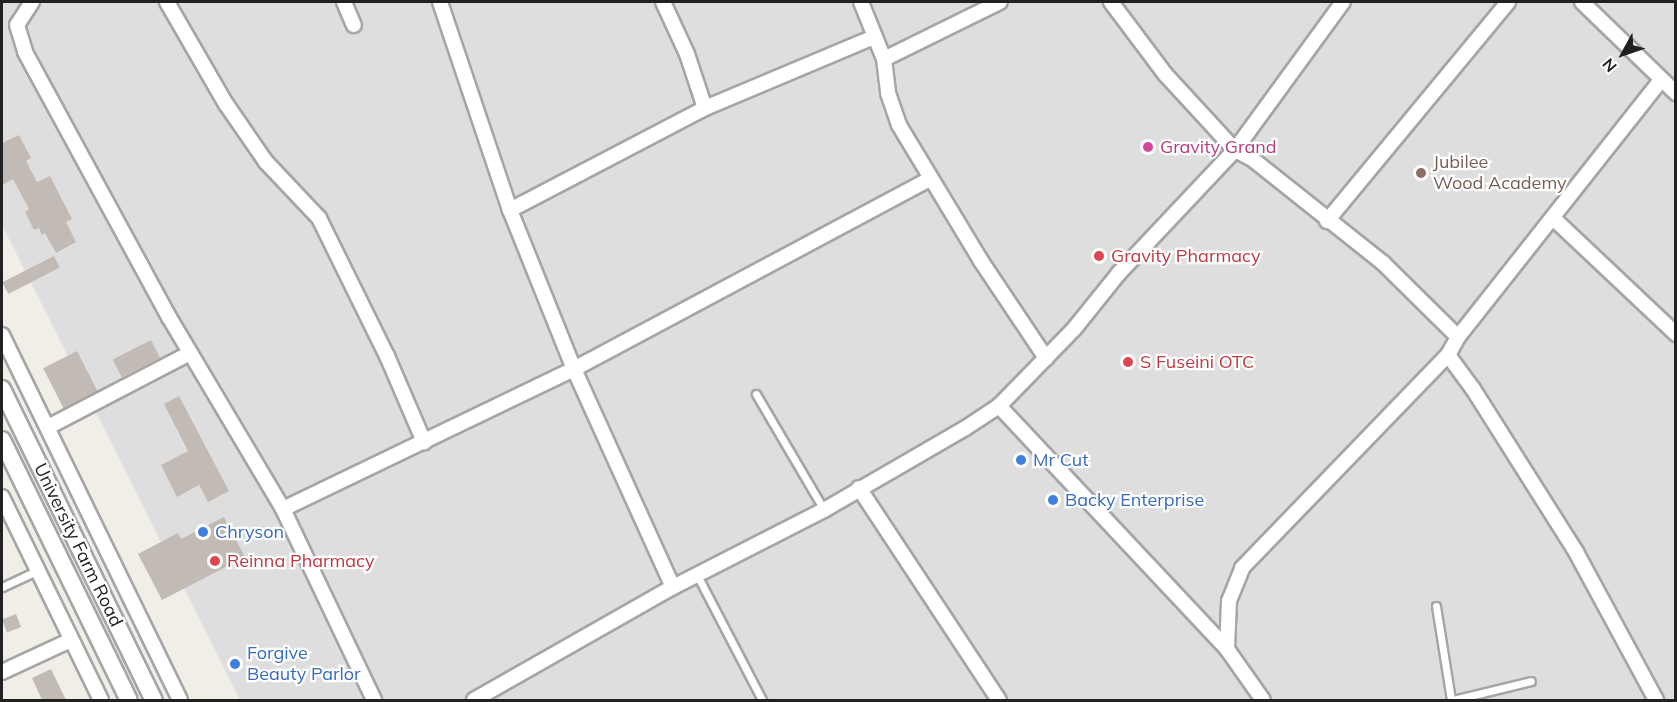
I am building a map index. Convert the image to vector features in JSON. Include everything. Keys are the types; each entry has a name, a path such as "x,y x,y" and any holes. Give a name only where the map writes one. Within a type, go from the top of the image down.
{"street":[{"path":"32,2 17,25 25,52 190,353 284,509 374,700"},
{"path":"167,2 226,104 266,162 319,218 387,356 424,442"},
{"path":"344,2 354,26"},
{"path":"440,2 510,210 574,369 673,587"},
{"path":"663,2 687,54 705,108"},
{"path":"861,2 884,59 888,93 899,125 981,261 1046,358"},
{"path":"884,59 999,2"},
{"path":"1111,2 1165,74 1235,150 1251,158 1383,263 1458,337"},
{"path":"474,700 673,587 824,510 964,429 999,406 1074,329 1119,273 1235,150 1343,2"},
{"path":"1328,221 1508,2"},
{"path":"1582,2 1676,93"},
{"path":"510,210 705,108 874,37"},
{"path":"1227,649 1229,601 1242,568 1448,355 1458,337 1554,219 1661,80"},
{"path":"284,509 574,369 930,179"},
{"path":"1554,219 1676,334"},
{"path":"2,335 180,700"},
{"path":"48,428 190,353"},
{"path":"1448,355 1473,389 1575,552 1656,700"},
{"name":"University Farm Road","path":"2,389 154,700"},
{"path":"999,406 1227,649 1263,700"},
{"name":"University Farm Road","path":"2,440 129,700"},
{"path":"859,488 999,700"},
{"path":"2,497 101,700"},
{"path":"2,672 71,639"}],"lane":[{"path":"756,394 824,510"},
{"path":"2,587 37,571"},
{"path":"697,574 762,700"},
{"path":"1436,606 1452,700 1531,681"}],"shaded area":[{"path":"2,2 1675,2 1675,700 240,700 2,225"}],"building":[{"path":"19,135 31,158 26,161 37,182 50,176 72,219 66,222 76,242 56,253 45,233 42,235 39,228 34,230 25,212 29,209 13,179 2,185 2,143"},
{"path":"54,256 60,268 8,294 2,282"},
{"path":"151,340 160,358 122,377 113,360"},
{"path":"77,351 97,391 64,408 43,368"},
{"path":"179,396 229,491 208,502 199,485 177,497 161,465 188,451 164,404"},
{"path":"224,517 245,557 162,600 138,554 178,533 181,539"},
{"path":"16,614 21,627 7,632 2,619"},
{"path":"51,669 66,700 42,700 32,678"}],"place":[{"name":"Gravity Grand","path":"1148,147"},
{"name":"Jubilee Wood Academy","path":"1421,173"},
{"name":"Gravity Pharmacy","path":"1099,256"},
{"name":"S Fuseini OTC","path":"1128,362"},
{"name":"Mr Cut","path":"1021,460"},
{"name":"Backy Enterprise","path":"1053,500"},
{"name":"Chryson","path":"203,532"},
{"name":"Reinna Pharmacy","path":"215,561"},
{"name":"Forgive Beauty Parlor","path":"235,664"}]}
